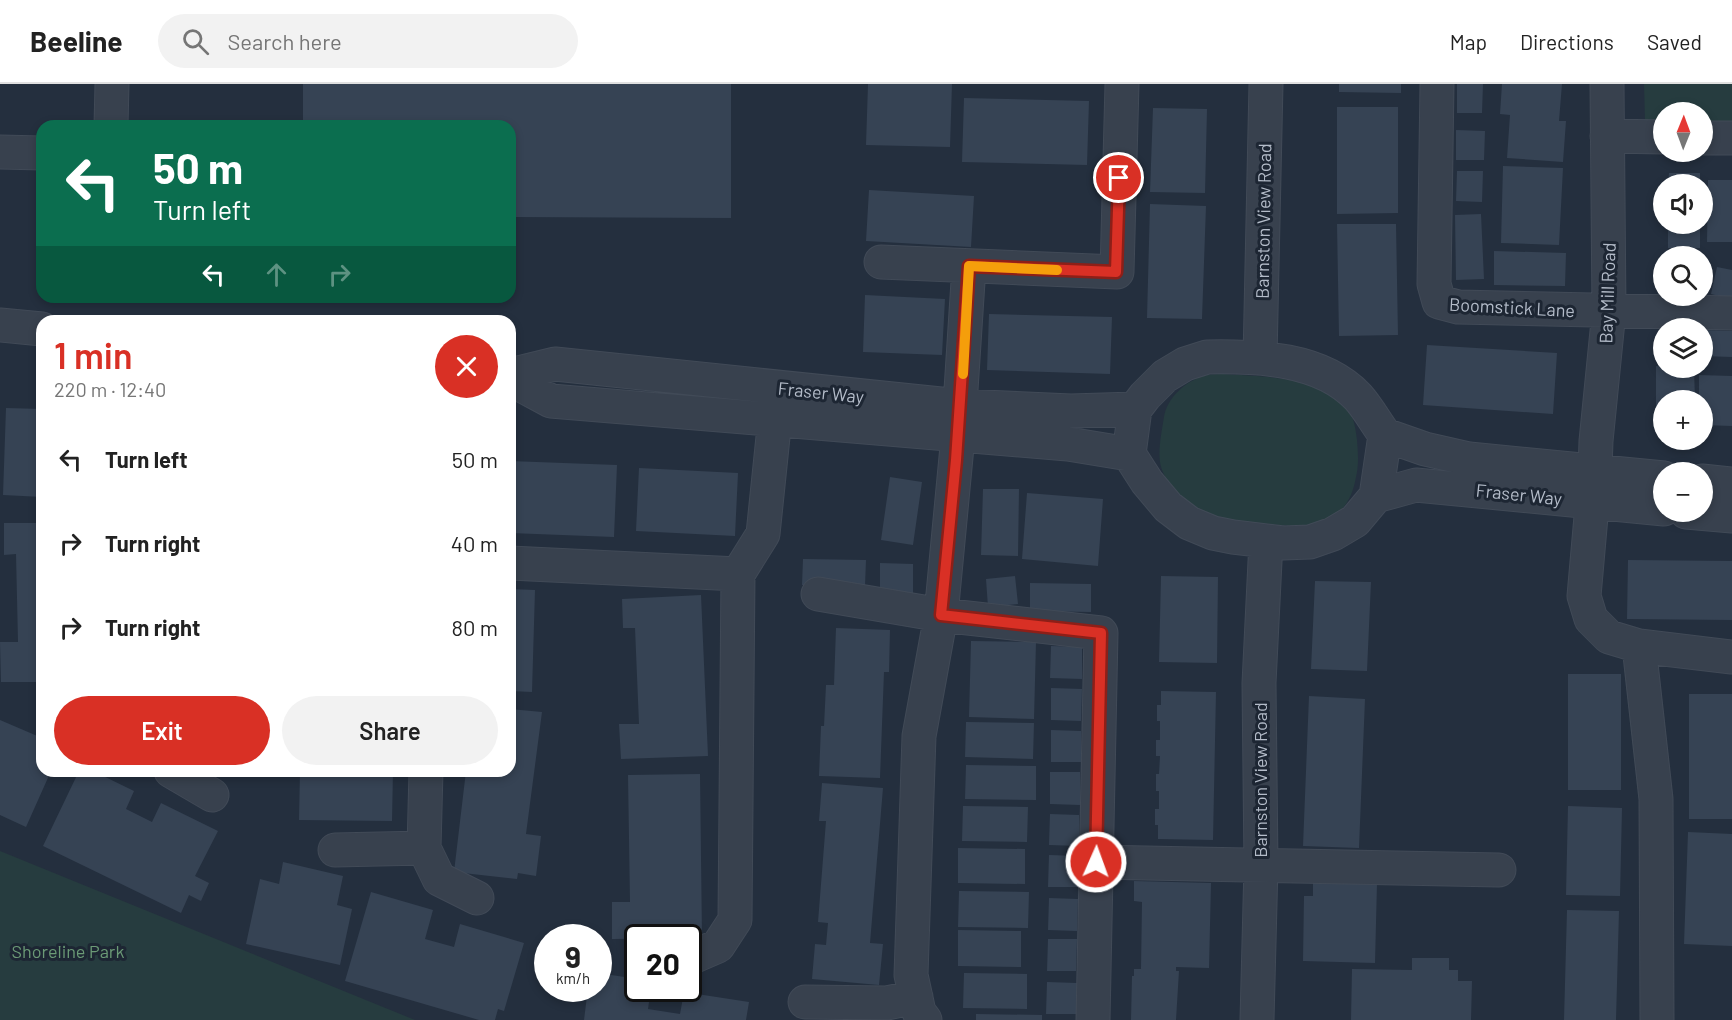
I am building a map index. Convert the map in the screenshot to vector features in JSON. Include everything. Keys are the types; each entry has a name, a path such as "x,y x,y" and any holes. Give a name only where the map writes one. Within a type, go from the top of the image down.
{"street":[{"path":"111,120 112,84"},
{"path":"881,262 1116,272 1122,84"},
{"name":"Barnston View Road","path":"1260,358 1266,84"},
{"name":"Boomstick Lane","path":"1437,84 1434,284 1439,302 1458,307 1732,313"},
{"name":"Bay Mill Road","path":"1607,84 1609,311 1584,596 1591,619 1609,637 1639,646 1732,657"},
{"path":"1607,136 1653,137"},
{"path":"1713,138 1732,138"},
{"path":"0,152 36,153"},
{"path":"805,1002 887,1003 921,1008 911,975 919,736 941,615 959,421 969,266"},
{"path":"0,325 36,328"},
{"path":"1207,357 1260,358 1288,362 1332,376 1359,398 1385,435 1376,496 1355,521 1333,534 1310,542 1283,543 1213,533 1189,523 1168,507 1147,482 1130,454 1135,409 1165,376 1185,364 1207,357"},
{"name":"Fraser Way","path":"516,374 555,364 778,388 1130,454"},
{"name":"Fraser Way","path":"516,382 551,400 775,420 959,421 1071,411 1135,409"},
{"path":"702,953 718,946 735,920 738,574 763,534 778,388"},
{"name":"Fraser Way","path":"1385,435 1425,449 1593,486 1653,505"},
{"name":"Fraser Way","path":"1376,496 1416,485 1593,486 1653,478"},
{"path":"1713,482 1732,484"},
{"path":"1713,514 1732,516"},
{"name":"Barnston View Road","path":"1257,1020 1261,865 1259,683 1266,541"},
{"path":"516,563 738,574"},
{"path":"818,594 941,615 1101,633 1093,1020"},
{"path":"1639,646 1656,800 1657,1020"},
{"path":"181,777 212,795"},
{"path":"426,777 424,848 439,879 477,898"},
{"path":"335,850 424,848"},
{"path":"1096,862 1499,870"}],"green space":[{"path":"1644,84 1732,84 1732,121 1713,122 1713,102 1653,102 1653,122 1645,122"},
{"path":"1225,374 1292,380 1309,384 1325,390 1349,410 1357,436 1357,472 1350,496 1344,507 1334,517 1322,524 1300,526 1225,520 1194,508 1172,488 1162,471 1160,462 1160,439 1169,403 1178,392 1196,379 1208,375"},
{"name":"Shoreline Park","path":"0,851 415,1020 0,1020"}],"building":[{"path":"303,84 731,84 731,218 516,217 516,120 303,120"},
{"path":"868,84 952,84 950,147 866,145"},
{"path":"1339,84 1401,84 1401,93 1339,92"},
{"path":"1457,84 1483,84 1482,113 1457,113"},
{"path":"1502,84 1562,84 1559,121 1566,121 1563,162 1507,158 1510,115 1500,114"},
{"path":"964,98 1089,101 1087,165 962,162"},
{"path":"1337,107 1398,107 1398,213 1337,214"},
{"path":"1153,108 1207,109 1205,193 1150,192"},
{"path":"1456,130 1485,131 1484,160 1456,160"},
{"path":"1503,166 1563,168 1559,245 1501,243"},
{"path":"1457,171 1483,171 1482,202 1456,201"},
{"path":"1669,173 1700,173 1700,174"},
{"path":"1713,180 1732,180 1732,242 1707,242 1707,234 1713,234"},
{"path":"869,190 974,196 971,247 866,241"},
{"path":"1150,204 1206,206 1202,319 1147,318"},
{"path":"1481,214 1484,279 1456,280 1455,215"},
{"path":"1337,224 1396,224 1398,335 1339,336"},
{"path":"1668,234 1700,234 1700,246 1668,246"},
{"path":"1494,251 1566,253 1565,286 1494,285"},
{"path":"1717,267 1732,270 1732,299 1713,294"},
{"path":"865,295 945,299 942,355 863,352"},
{"path":"989,314 1112,317 1110,374 987,370"},
{"path":"1713,330 1732,331 1732,357 1713,356"},
{"path":"1427,345 1557,353 1553,414 1423,405"},
{"path":"1732,376 1732,426 1713,425 1713,390 1699,390 1699,378"},
{"path":"1656,378 1694,378 1695,390 1656,390"},
{"path":"6,408 36,409 36,497 3,495"},
{"path":"516,461 617,465 614,537 516,533"},
{"path":"639,468 738,473 735,536 636,531"},
{"path":"890,477 922,482 913,545 881,540"},
{"path":"983,489 1019,489 1018,556 981,555"},
{"path":"1027,493 1103,499 1098,566 1022,559"},
{"path":"4,523 36,523 36,682 1,682 0,642 18,642 16,554 4,555"},
{"path":"803,559 866,560 865,586 802,585"},
{"path":"1628,560 1732,561 1732,620 1627,619"},
{"path":"880,563 913,564 913,593 880,593"},
{"path":"1015,576 1018,604 988,607 986,579"},
{"path":"1161,576 1218,577 1217,663 1159,662"},
{"path":"1315,581 1371,582 1367,671 1311,669"},
{"path":"1030,583 1091,584 1091,612 1030,611"},
{"path":"516,589 535,590 532,692 516,691"},
{"path":"701,595 708,756 621,759 619,724 639,724 635,628 623,628 622,599"},
{"path":"836,628 890,630 889,672 884,672 880,778 819,776 821,726 824,726 826,685 834,685"},
{"path":"971,641 1036,642 1034,719 969,717"},
{"path":"1051,646 1082,647 1082,679 1050,678"},
{"path":"1568,674 1621,674 1621,790 1568,790"},
{"path":"1051,688 1082,689 1081,721 1051,720"},
{"path":"1161,691 1216,692 1213,840 1158,839 1155,809 1159,809 1156,774 1159,774 1160,756 1156,756 1156,740 1160,740 1157,705 1161,705"},
{"path":"1689,694 1732,694 1732,819 1689,819"},
{"path":"1309,696 1365,699 1359,848 1303,846"},
{"path":"516,710 542,712 526,834 541,836 536,876 518,873 517,879 454,872 465,777 516,777"},
{"path":"0,720 36,735 36,777 48,777 26,827 0,815"},
{"path":"966,722 1034,723 1033,759 965,757"},
{"path":"1051,730 1081,731 1081,762 1051,762"},
{"path":"966,765 1036,766 1036,800 965,799"},
{"path":"1050,772 1080,772 1080,805 1050,804"},
{"path":"700,774 702,924 624,924 624,939 612,939 612,902 630,902 628,775"},
{"path":"76,777 105,777 134,791 126,809 152,822 161,803 218,831 195,876 209,883 201,901 189,895 181,913 43,846"},
{"path":"300,777 393,777 392,821 299,820"},
{"path":"822,783 883,788 870,943 883,944 879,985 812,979 815,944 826,945 828,923 818,922 826,821 819,821"},
{"path":"963,806 1028,807 1027,842 962,841"},
{"path":"1568,806 1622,808 1620,896 1566,895"},
{"path":"1050,814 1079,815 1079,846 1049,845"},
{"path":"1688,832 1732,834 1732,946 1684,944"},
{"path":"958,848 1025,849 1025,884 958,883"},
{"path":"1049,855 1079,856 1078,887 1048,887"},
{"path":"283,862 343,876 337,905 352,909 340,965 246,944 260,879 279,884"},
{"path":"1134,881 1211,883 1209,968 1176,967 1176,971 1179,971 1176,1020 1131,1020 1132,976 1134,976 1134,969 1141,969 1142,902 1134,901"},
{"path":"1313,882 1377,883 1375,963 1303,961 1304,896 1313,896"},
{"path":"959,891 1029,892 1028,928 958,927"},
{"path":"371,892 433,910 425,939 454,947 460,924 524,943 504,1011 498,1009 495,1020 479,1020 345,981"},
{"path":"1049,898 1078,899 1077,931 1048,930"},
{"path":"1567,910 1619,911 1616,1020 1564,1020"},
{"path":"958,930 1021,931 1021,967 958,966"},
{"path":"1048,939 1077,939 1076,971 1047,971"},
{"path":"1412,958 1449,958 1449,970 1458,970 1458,981 1472,981 1471,1020 1351,1020 1352,969 1412,970"},
{"path":"964,973 1027,974 1027,1009 963,1008"},
{"path":"612,975 624,977 624,1002 649,1002 648,1009 680,1014 682,1002 702,1002 702,995 749,1002 746,1020 584,1020 586,1002 612,1002"},
{"path":"1047,982 1077,983 1076,1014 1046,1014"},
{"path":"976,1014 1042,1015 1042,1020 976,1020"}],"slow traffic":[{"path":"963,374 969,266 1057,270"}],"route":[{"path":"1096,862 1101,633 941,615 956,460 969,266 1116,272 1119,178"}]}
